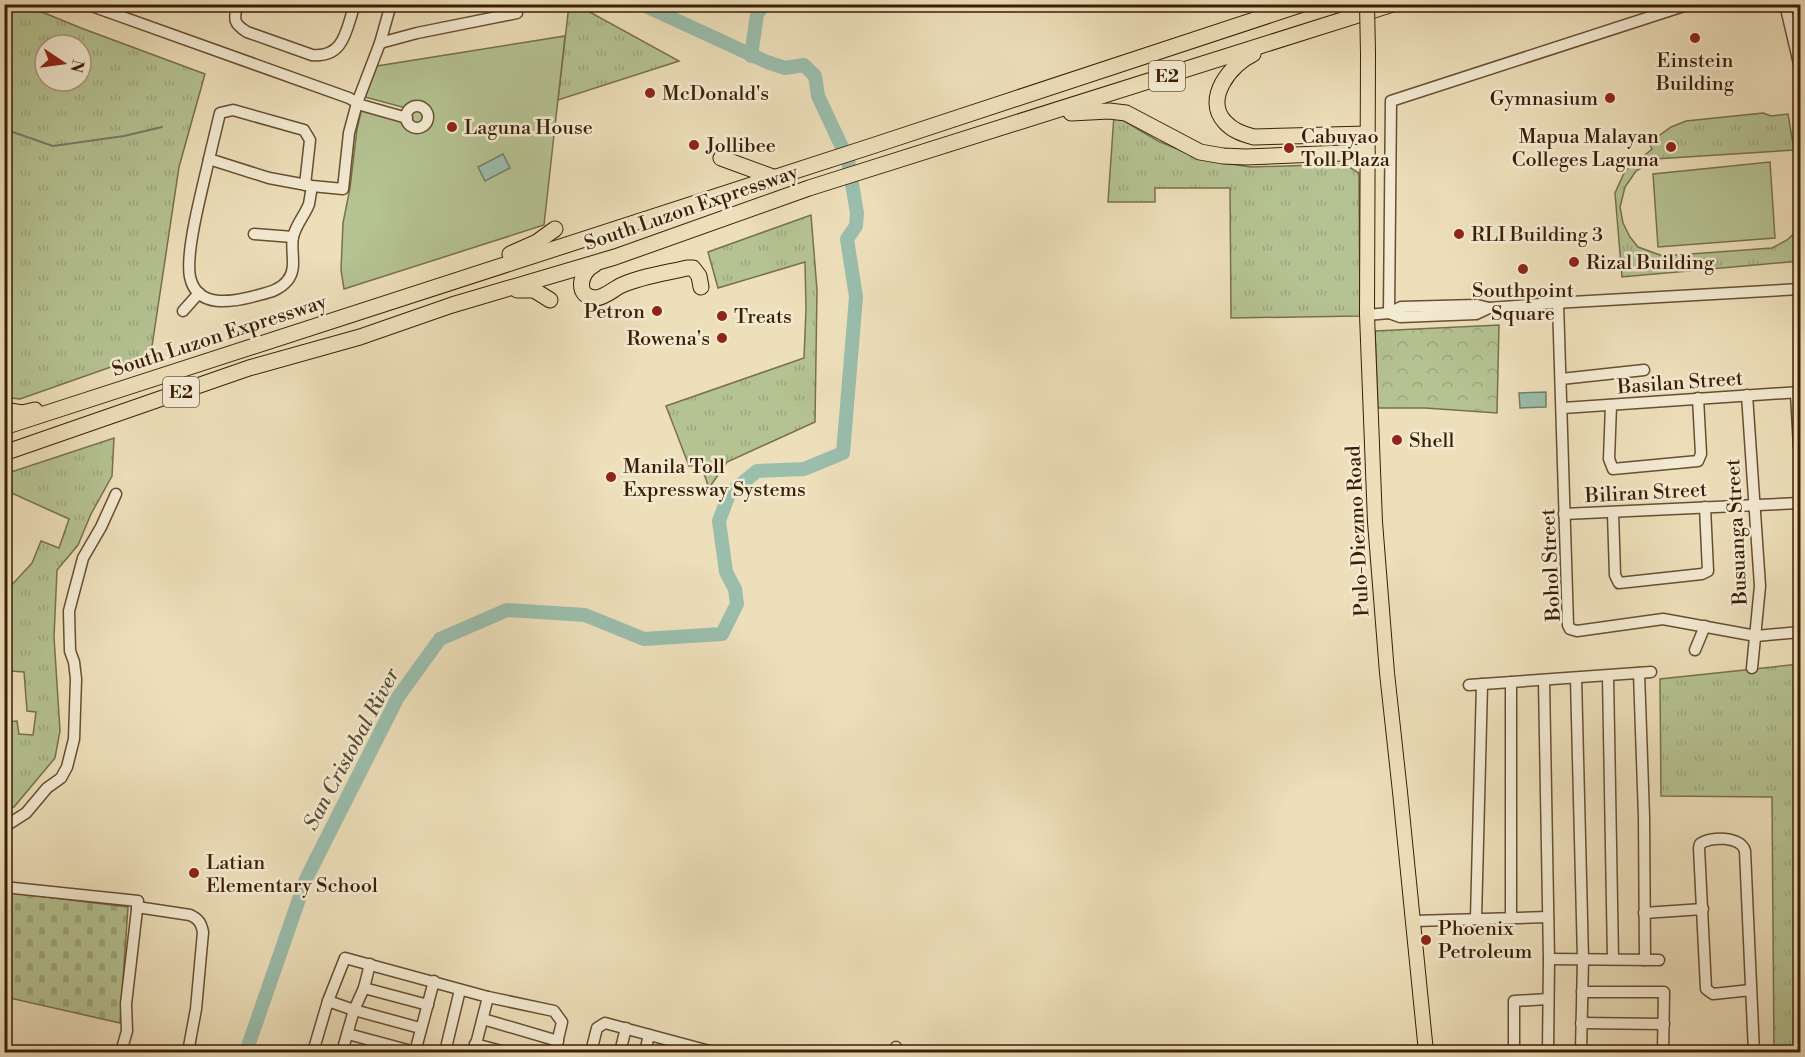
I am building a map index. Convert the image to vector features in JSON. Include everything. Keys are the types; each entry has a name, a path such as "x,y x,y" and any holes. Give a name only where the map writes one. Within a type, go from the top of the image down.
{"highway":[{"name":"South Luzon Expressway","path":"4,427 1303,4"},
{"name":"South Luzon Expressway","path":"4,453 249,368 360,338 485,296 615,257 809,188 1393,4"},
{"path":"1287,38 1248,57 1230,70 1223,81 1218,97 1219,111 1224,121 1238,133 1254,137 1367,134"},
{"path":"1047,114 1109,111 1126,113 1200,152 1223,156 1367,152"},
{"path":"721,158 774,177"},
{"path":"482,273 510,255 537,242 555,229"},
{"path":"615,257 590,266 583,274 581,286 583,292 589,297 602,297 622,285 687,268 693,268 696,272 701,287"},
{"path":"485,296 519,290 534,290 550,300"},
{"path":"4,410 22,413 94,397"}],"main road":[{"name":"Pulo-Diezmo Road","path":"1366,4 1368,54 1367,315 1378,575 1426,1053"}],"street":[{"path":"86,4 354,100 408,115"},
{"path":"237,4 234,19 238,26 248,32 312,55 321,56 330,54 341,44 354,4"},
{"path":"209,159 269,178 344,189 354,100 380,43 391,4"},
{"path":"1389,314 1392,101 1690,4"},
{"path":"1785,4 1800,68"},
{"path":"380,43 417,33 517,13"},
{"path":"233,110 304,130 310,140 308,185 308,205 293,237 293,269 289,280 279,289 233,302 218,302 203,297 194,287 190,275 192,247 220,113 233,110"},
{"path":"255,234 293,237"},
{"path":"1367,315 1389,314 1400,317 1476,314 1489,309 1558,303 1800,289"},
{"path":"183,311 199,293"},
{"name":"Bohol Street","path":"1558,303 1568,625 1570,629 1577,631 1663,620 1756,636 1800,632"},
{"path":"1561,379 1644,370"},
{"path":"1798,392 1800,450"},
{"name":"Basilan Street","path":"1563,408 1798,392"},
{"name":"Busuanga Street","path":"1747,395 1760,586 1752,668"},
{"path":"1611,405 1610,459 1613,469 1631,469 1698,461 1701,454 1698,398"},
{"path":"4,827 26,813 46,788 61,778 67,767 74,739 75,691 69,611 83,558 102,527 116,494"},
{"name":"Biliran Street","path":"1564,514 1800,503"},
{"path":"1613,513 1615,575 1620,583 1702,574 1708,571 1705,507"},
{"path":"1695,650 1705,626"},
{"path":"1469,685 1645,673 1644,960"},
{"path":"1608,676 1613,959"},
{"path":"1576,678 1583,959 1581,1053"},
{"path":"1544,681 1549,959 1548,1053"},
{"path":"1510,918 1511,682"},
{"path":"1476,919 1482,684"},
{"path":"1751,990 1713,994 1707,992 1700,844 1704,841 1729,840 1742,844 1745,851 1754,1053"},
{"path":"4,887 138,901 126,1004 127,1031 121,1053"},
{"path":"137,907 190,915 197,918 201,924 203,932 196,1009 188,1053"},
{"path":"1644,913 1702,909"},
{"path":"1414,921 1548,916"},
{"path":"316,1052 328,1001 345,958 460,990 554,1011 562,1022 555,1053"},
{"path":"1549,959 1659,960"},
{"path":"342,1053 370,964"},
{"path":"348,1034 415,1052 434,981"},
{"path":"364,988 428,1005"},
{"path":"445,1053 460,990"},
{"path":"1582,992 1664,992 1663,1053"},
{"path":"488,997 475,1048 505,1053"},
{"path":"1514,1053 1514,1001 1548,999"},
{"path":"328,1001 420,1028"},
{"path":"483,1019 558,1041"},
{"path":"591,1053 597,1028 605,1023 649,1035 673,1048 713,1053"},
{"path":"1581,1023 1664,1024"},
{"path":"620,1053 626,1028"},
{"path":"645,1053 649,1035"}],"green space":[{"path":"5,4 25,5 205,74 179,167 151,353 20,399 4,397"},
{"path":"569,5 577,5 679,61 558,100"},
{"path":"565,36 544,225 344,289 341,270 343,223 362,108 404,120 406,108 365,97 377,66"},
{"path":"1763,113 1771,116 1788,114 1794,150 1655,159 1636,171 1625,187 1620,207 1623,223 1638,247 1663,256 1772,248 1787,240 1800,228 1800,261 1622,277 1615,193 1625,171 1652,149 1649,143 1671,127 1686,121"},
{"path":"1114,115 1158,141 1204,160 1251,167 1344,164 1359,173 1360,316 1231,318 1230,188 1155,188 1155,202 1108,202"},
{"path":"1770,162 1775,238 1658,247 1653,174"},
{"path":"811,215 817,290 815,422 727,462 709,488 701,465 689,466 666,406 804,358 806,309 805,262 718,288 708,252"},
{"path":"1499,325 1497,413 1425,408 1378,408 1375,331"},
{"path":"114,438 112,476 91,514 78,545 57,570 54,637 60,731 55,758 14,807 5,814 5,722 17,721 19,734 33,735 36,712 27,711 24,672 11,671 10,686 5,687 5,588 8,589 32,563 41,541 59,548 69,519 5,490 5,474"},
{"path":"1800,664 1800,1052 1774,1052 1772,797 1661,796 1660,679"},
{"path":"5,892 128,907 120,1023 5,997"}],"shaded area":[{"path":"503,154 510,168 485,181 478,167"},
{"path":"1546,392 1546,407 1520,408 1519,393"}],"waterway":[{"name":"San Cristobal River","path":"246,1052 306,879 398,697 440,639 507,610 585,615 644,639 722,634 737,604 735,589 726,572 719,521 729,494 757,471 804,469 843,453 856,297 847,239 856,226 857,213 848,160 818,96 815,76 804,65 785,68 767,62 641,4"},
{"path":"751,56 757,14 765,4"},
{"path":"4,129 53,146 124,136 162,127"}],"place":[{"name":"Einstein Building","path":"1695,38"},
{"name":"McDonald's","path":"650,93"},
{"name":"Gymnasium","path":"1610,98"},
{"name":"Laguna House","path":"452,127"},
{"name":"Jollibee","path":"694,145"},
{"name":"Mapua Malayan Colleges Laguna","path":"1671,147"},
{"name":"Cabuyao Toll Plaza","path":"1289,148"},
{"name":"RLI Building 3","path":"1459,234"},
{"name":"Rizal Building","path":"1574,262"},
{"name":"Southpoint Square","path":"1523,269"},
{"name":"Petron","path":"657,311"},
{"name":"Treats","path":"722,316"},
{"name":"Rowena's","path":"722,338"},
{"name":"Shell","path":"1397,440"},
{"name":"Manila Toll Expressway Systems","path":"611,477"},
{"name":"Latian Elementary School","path":"194,873"},
{"name":"Phoenix Petroleum","path":"1426,940"}]}
